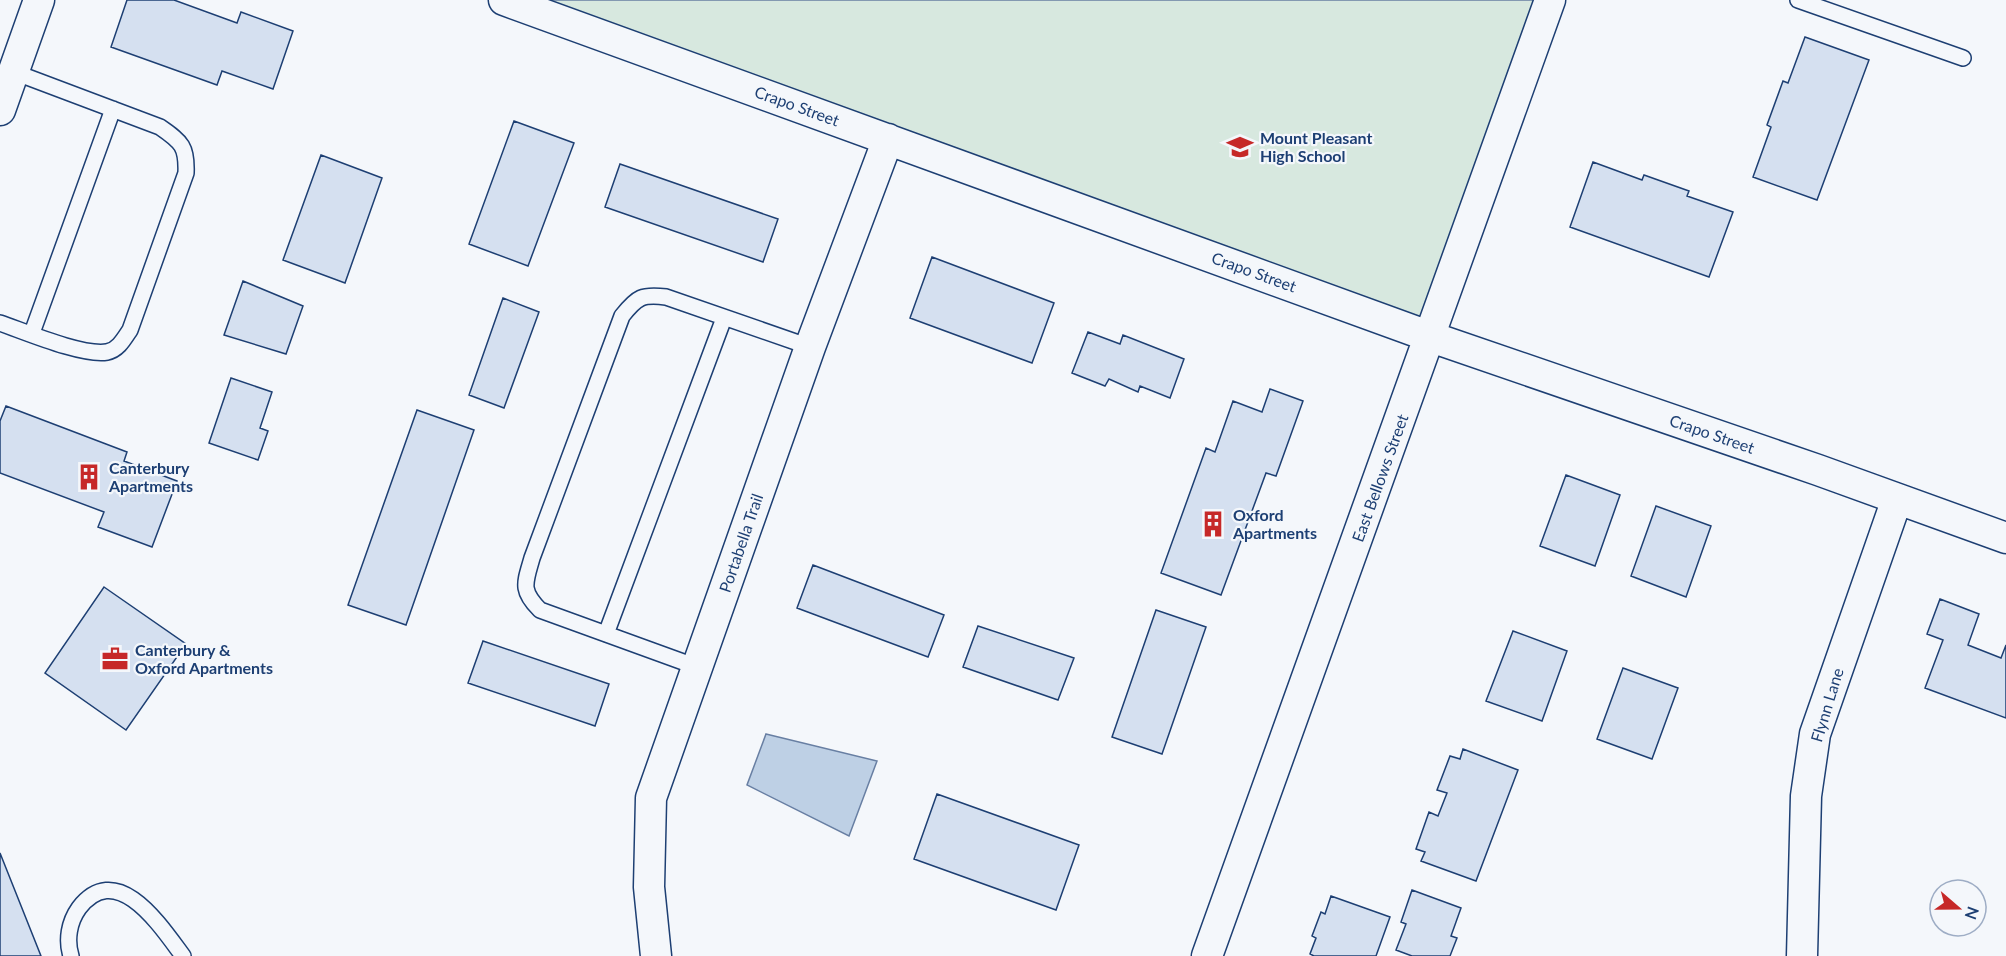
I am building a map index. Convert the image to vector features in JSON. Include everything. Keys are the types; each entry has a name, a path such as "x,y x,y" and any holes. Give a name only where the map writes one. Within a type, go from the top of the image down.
{"street":[{"path":"0,110 39,0"},
{"name":"Crapo Street","path":"504,0 1431,337 1818,470 2006,538"},
{"name":"East Bellows Street","path":"1207,956 1550,0"},
{"name":"Portabella Trail","path":"656,956 649,887 651,798 810,347 888,139"},
{"name":"Flynn Lane","path":"1802,956 1806,796 1815,734 1897,500"}],"lane":[{"path":"1797,0 1963,58"},
{"path":"0,323 78,348 109,352 121,344 130,330 186,173 187,154 178,139 160,128 14,72"},
{"path":"32,333 113,109"},
{"path":"697,667 540,610 527,597 525,581 532,558 622,316 633,301 647,295 666,297 810,347"},
{"path":"606,634 724,318"},
{"path":"71,956 68,946 72,918 89,895 111,890 134,899 147,911 183,956"}],"shaded area":[{"name":"Mount Pleasant High School","path":"505,0 1550,0 1431,337"}],"water":[{"path":"766,734 877,761 849,836 747,785"}],"building":[{"path":"127,0 174,0 237,23 241,12 293,31 273,89 222,71 217,85 111,47"},
{"path":"1805,37 1869,60 1817,200 1753,177 1771,127 1767,125 1783,81 1788,83"},
{"path":"514,121 574,143 528,266 469,244"},
{"path":"321,155 382,178 345,283 283,260"},
{"path":"1593,162 1642,180 1644,175 1689,191 1687,196 1733,212 1709,277 1570,227"},
{"path":"620,164 778,219 763,262 605,207"},
{"path":"932,257 1054,303 1032,363 910,318"},
{"path":"243,281 303,306 286,354 224,335"},
{"path":"503,298 539,312 504,408 469,395"},
{"path":"1088,332 1120,344 1123,335 1184,359 1170,398 1140,386 1138,392 1109,379 1105,386 1072,373"},
{"name":"Canterbury Apartments","path":"231,378 272,392 260,428 268,431 258,460 209,443"},
{"name":"Oxford Apartments","path":"1270,389 1303,401 1276,476 1266,473 1221,595 1161,573 1206,448 1215,452 1233,401 1262,412"},
{"name":"Canterbury Apartments","path":"6,406 127,452 124,461 177,481 152,547 98,527 104,512 0,473 0,421"},
{"path":"417,410 474,430 406,625 348,605"},
{"path":"1566,475 1620,495 1595,566 1540,546"},
{"path":"1656,506 1711,526 1686,597 1631,576"},
{"path":"813,565 944,615 928,657 797,608"},
{"name":"Canterbury & Oxford Apartments","path":"104,587 186,644 126,730 45,673"},
{"path":"1940,599 1979,614 1968,645 2001,658 2006,645 2006,718 1925,688 1943,640 1927,634"},
{"path":"1156,610 1206,627 1162,754 1112,737"},
{"path":"978,626 1074,658 1058,700 963,667"},
{"path":"1513,631 1567,651 1542,721 1486,701"},
{"path":"483,641 609,684 595,726 468,683"},
{"path":"1623,668 1678,688 1652,759 1597,739"},
{"path":"1463,749 1518,770 1476,881 1421,861 1425,852 1416,849 1429,812 1438,816 1447,793 1437,790 1450,756 1460,759"},
{"path":"937,794 1079,845 1056,910 914,859"},
{"path":"0,853 41,956 0,956"},
{"path":"1412,890 1461,908 1451,936 1457,938 1450,956 1412,956 1396,950 1406,924 1401,922"},
{"path":"1331,896 1390,917 1376,956 1314,956 1310,954 1316,938 1312,936 1321,912 1325,914"}],"place":[{"name":"Mount Pleasant High School","path":"1240,147"},
{"name":"Canterbury Apartments","path":"89,477"},
{"name":"Oxford Apartments","path":"1213,524"},
{"name":"Canterbury & Oxford Apartments","path":"115,659"}]}
